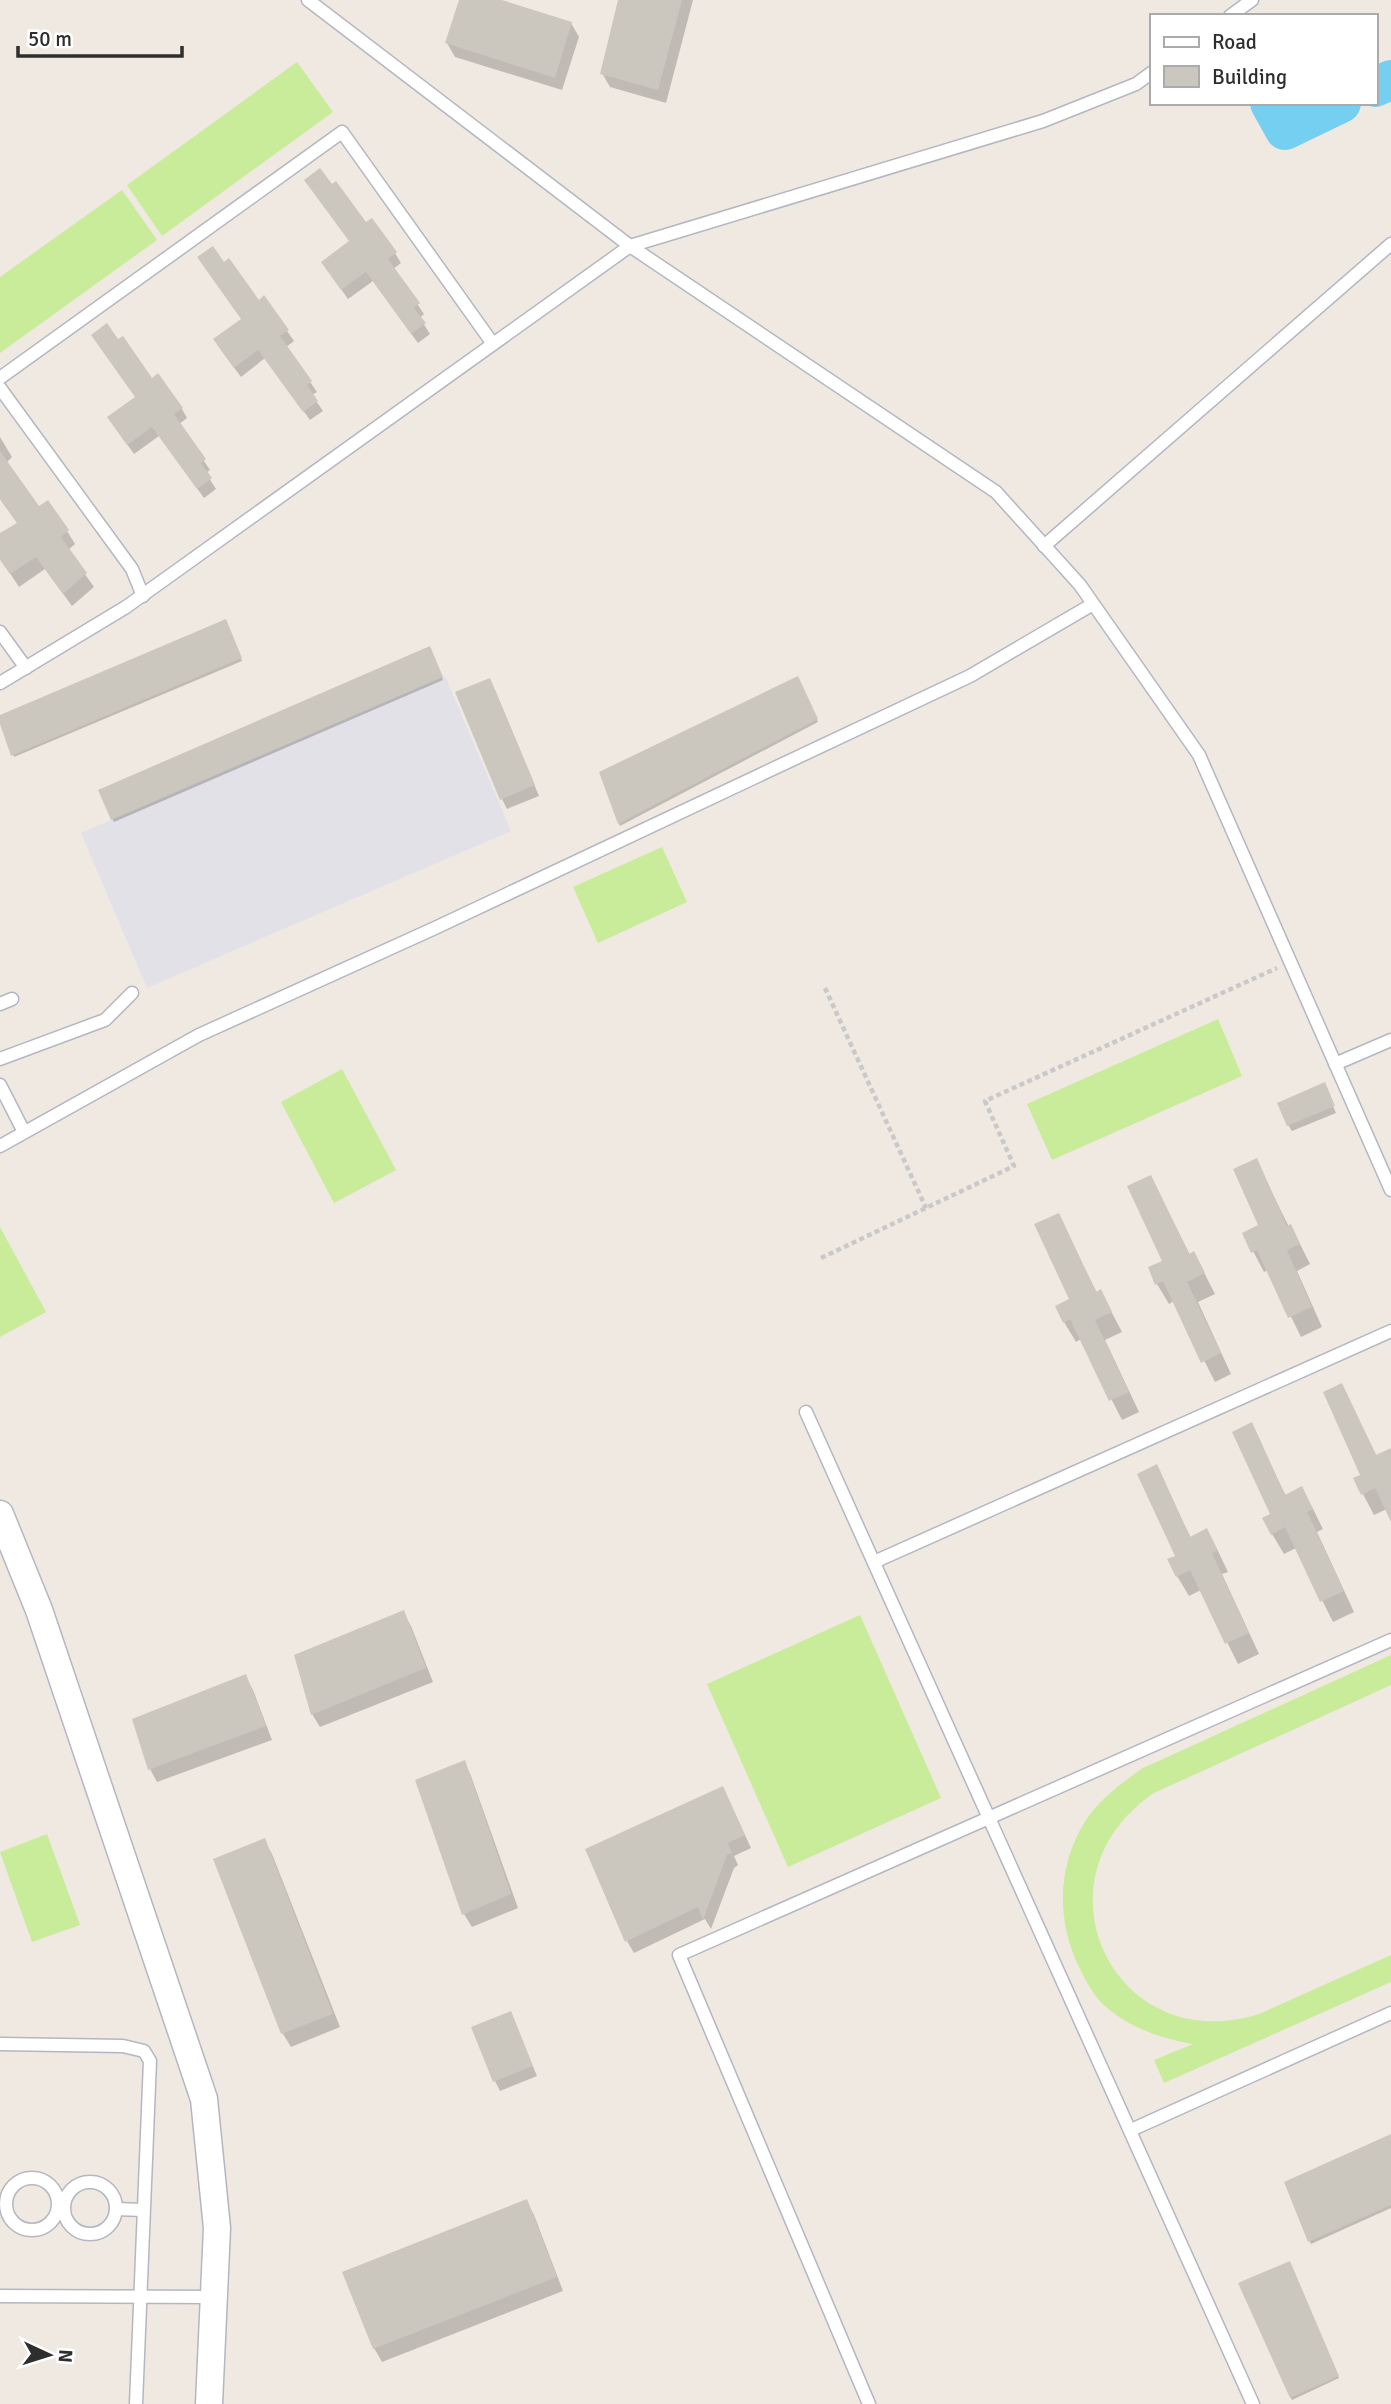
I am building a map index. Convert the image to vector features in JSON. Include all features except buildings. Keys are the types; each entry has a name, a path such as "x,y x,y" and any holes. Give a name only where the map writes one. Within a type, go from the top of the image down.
{"street":[{"path":"0,1514 39,1609 204,2099 217,2228 209,2404"}],"lane":[{"path":"308,0 630,246 996,492 1080,585 1199,755 1391,1190"},
{"path":"1233,14 1252,0"},
{"path":"0,683 142,596 630,246 1043,121 1136,84 1150,74"},
{"path":"0,378 342,132 493,344"},
{"path":"1044,546 1391,244"},
{"path":"0,388 132,569 142,596"},
{"path":"0,1146 199,1035 435,928 970,676 1093,604"},
{"path":"0,632 26,668"},
{"path":"0,1059 105,1020 132,993"},
{"path":"1335,1064 1391,1040"},
{"path":"0,1085 24,1132"},
{"path":"874,1562 1391,1331"},
{"path":"806,1412 1254,2404"},
{"path":"869,2404 679,1955 1391,1640"},
{"path":"1131,2130 1391,2013"},
{"path":"0,2044 123,2046 145,2051 150,2061 136,2404"},
{"path":"92,2181 107,2188 112,2194 116,2210 110,2225 88,2234 72,2227 60,2206 76,2185 92,2181"},
{"path":"116,2210 143,2210"},
{"path":"0,2296 214,2297"}],"path":[{"path":"821,1258 1014,1166 985,1101 1290,962"},
{"path":"825,988 926,1208"}],"shaded area":[{"path":"445,676 511,831 147,988 81,833"}],"green space":[{"path":"297,62 333,112 162,236 127,185"},
{"path":"122,190 157,240 0,353 0,277"},
{"path":"662,847 687,902 598,943 573,887"},
{"path":"1218,1019 1242,1076 1052,1160 1027,1104"},
{"path":"342,1069 396,1170 334,1203 281,1102"},
{"path":"0,1227 46,1312 0,1337"},
{"path":"860,1615 941,1798 788,1867 707,1684"},
{"path":"1391,1655 1391,1685 1154,1793 1116,1829 1097,1870 1093,1913 1105,1953 1129,1987 1164,2011 1208,2021 1259,2014 1391,1955 1391,1982 1164,2083 1154,2060 1193,2044 1147,2032 1115,2014 1094,1994 1072,1949 1066,1931 1063,1893 1069,1855 1076,1837 1098,1805 1141,1769"},
{"path":"47,1834 80,1925 32,1942 0,1852"}],"waterway":[{"path":"1377,86 1391,80"},
{"path":"1271,105 1285,130 1337,105"}]}
